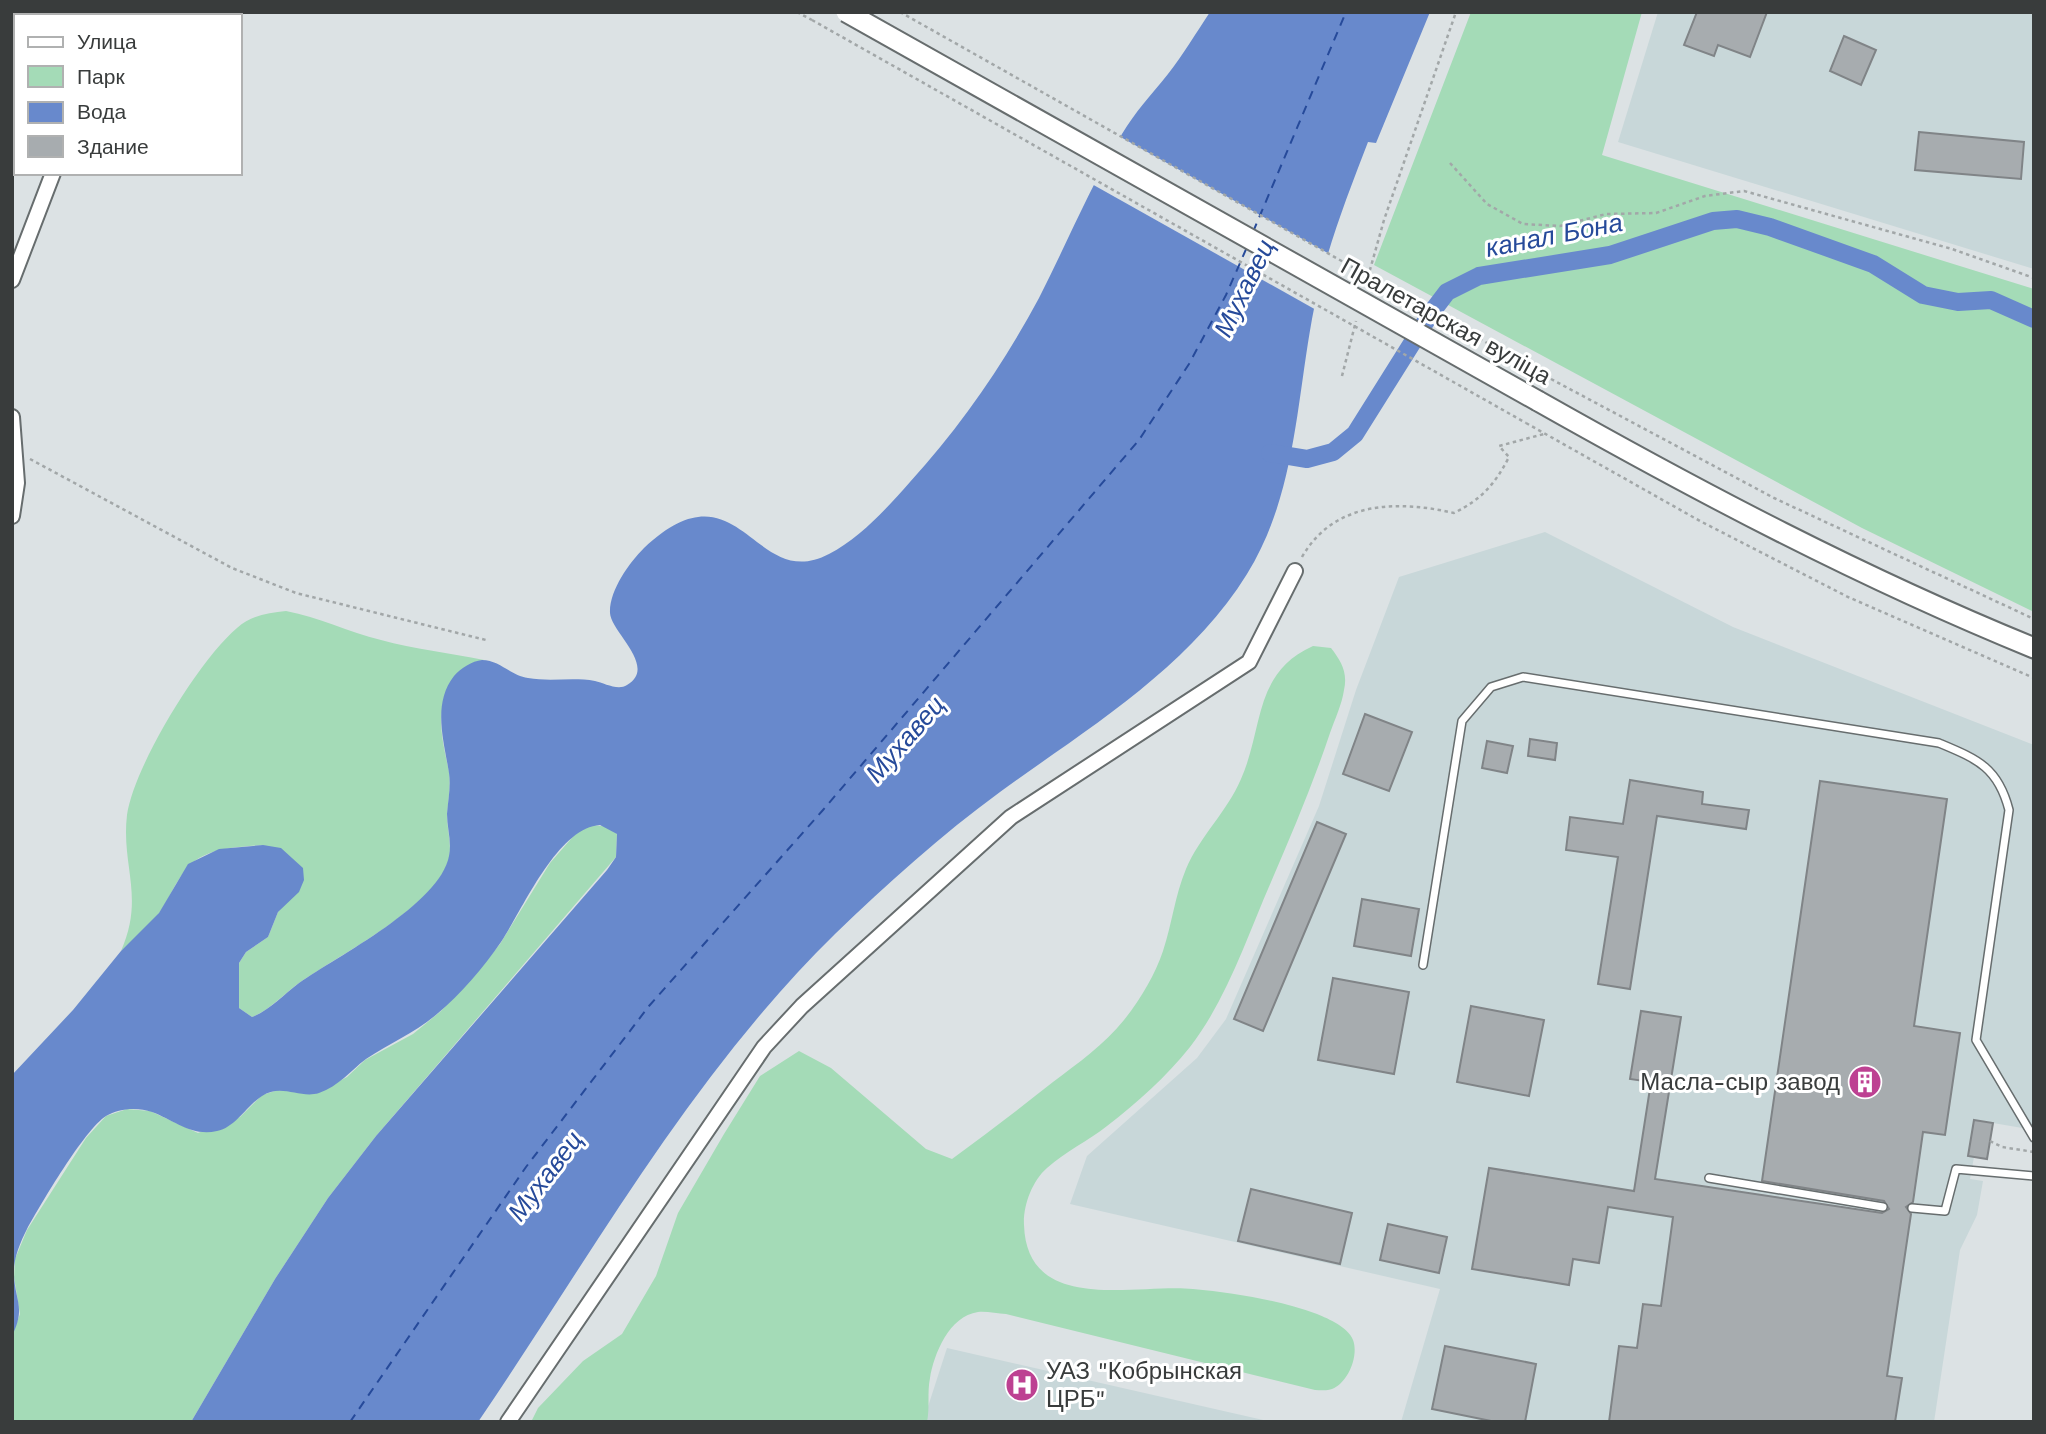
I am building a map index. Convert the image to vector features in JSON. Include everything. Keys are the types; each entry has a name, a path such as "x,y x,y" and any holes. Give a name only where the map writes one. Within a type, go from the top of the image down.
{"main road":[{"name":"Пралетарская вуліца","path":"846,12 1688,485 1844,565 2034,648"}],"street":[{"path":"12,280 19,243 52,175"},
{"path":"12,417 16,451 12,516"},
{"path":"508,1422 764,1047 811,998 1011,817 1249,662 1295,570"}],"lane":[{"path":"1423,965 1462,721 1491,687 1522,677 1939,743 1981,762 2002,784 2009,810 1976,1040 2034,1138"},
{"path":"1912,1208 1945,1211 1956,1169 2034,1176"},
{"path":"1709,1178 1883,1207"}],"path":[{"path":"797,12 1544,434 1848,597 2034,678"},
{"path":"900,12 1551,379 1774,498 2034,619"},
{"path":"1366,285 1384,220 1456,12"},
{"path":"1450,163 1487,204 1523,224 1560,226 1606,214 1656,213 1705,196 1744,191 1952,249 2034,278"},
{"path":"1342,376 1359,311"},
{"path":"1295,570 1313,537 1340,518 1382,506 1454,513 1478,501 1491,489 1509,457 1499,446 1544,434"},
{"path":"16,451 232,568 296,593 486,640"},
{"path":"1990,1140 2002,1147 2034,1152"}],"shaded area":[{"path":"12,12 75,12 14,14 12,171"},
{"path":"1658,12 2034,12 2034,269 1618,142"},
{"path":"1545,532 1733,627 2034,745 2034,1130 1993,1123 1987,1159 1974,1157 1970,1179 1983,1181 1977,1215 1960,1250 1934,1422 1401,1422 1440,1289 1070,1204 1087,1156 1197,1058 1226,1019 1319,806 1356,690 1399,577"},
{"name":"УАЗ \"Кобрынская ЦРБ\"","path":"947,1348 1272,1422 923,1422"}],"green space":[{"path":"1471,12 1642,12 1602,155 2034,289 2034,612 1862,528 1374,265"},
{"path":"286,611 369,637 484,660 469,665 458,676 450,688 442,711 442,734 450,778 447,815 450,847 449,858 441,876 406,912 252,1017 239,1008 239,963 246,952 268,937 278,912 287,901 263,845 217,851 195,860 183,873 156,917 121,951 128,932 132,898 127,850 127,815 132,794 155,743 187,688 205,664 222,643 248,620"},
{"path":"1313,646 1331,648 1341,662 1345,678 1342,701 1317,771 1226,988 1190,1047 1162,1079 1118,1117 1042,1173 1030,1194 1024,1225 1030,1254 1044,1273 1064,1284 1089,1289 1170,1288 1225,1293 1287,1305 1327,1318 1351,1335 1354,1346 1351,1368 1338,1386 1315,1390 1006,1314 978,1312 968,1315 951,1328 939,1348 930,1378 927,1422 531,1422 538,1408 583,1361 622,1334 656,1276 678,1213 760,1076 799,1051 831,1068 926,1149 952,1159 1108,1038 1136,1004 1156,969 1186,869 1241,779 1270,686 1294,657"},
{"path":"592,825 610,827 617,834 616,857 376,1136 328,1198 275,1279 191,1422 12,1422 12,1336 20,1314 14,1277 15,1259 27,1230 86,1138 106,1116 127,1109 150,1111 198,1133 240,1117 262,1095 278,1090 315,1094 347,1077 365,1060 413,1034 441,1011 500,944 550,863 577,832"}],"water":[{"name":"Мухавец","path":"1210,12 1430,12 1376,143 1368,142 1329,251 1312,319 1292,450 1275,514 1247,574 1223,608 1196,639 1134,695 978,808 936,843 835,934 783,989 734,1046 645,1169 478,1422 191,1422 275,1279 328,1198 376,1136 616,857 617,834 600,825 584,830 569,840 556,855 501,942 455,998 429,1021 366,1059 333,1086 312,1094 269,1092 256,1100 230,1125 217,1131 191,1130 147,1110 123,1110 106,1116 86,1136 64,1168 20,1245 14,1269 19,1311 12,1336 12,1075 73,1010 121,951 159,913 188,864 219,849 263,845 281,848 303,868 304,880 299,892 278,912 268,937 246,952 239,963 239,1008 252,1017 408,910 442,874 449,856 447,814 450,778 441,711 447,687 454,676 467,665 482,660 528,678 587,680 615,687 627,685 635,678 638,669 636,659 612,621 610,613 613,596 626,569 638,554 676,524 703,517 725,521 782,557 803,562 829,554 862,531 929,461 996,371 1039,298 1110,154 1138,111 1174,67"}],"pier":[{"path":"1117,135 1333,256 1318,311 1090,183"}],"building":[{"path":"1697,12 1767,12 1750,57 1718,45 1714,56 1684,45"},
{"path":"1844,36 1876,50 1861,85 1830,71"},
{"path":"1919,132 2024,142 2021,179 1915,170"},
{"path":"1365,714 1412,732 1389,791 1343,774"},
{"path":"1530,739 1557,743 1555,760 1528,756"},
{"path":"1487,741 1513,746 1507,773 1482,768"},
{"path":"1630,780 1703,792 1702,804 1749,810 1746,829 1657,816 1630,989 1598,984 1618,857 1566,850 1570,817 1623,824"},
{"path":"1820,781 1947,799 1914,1026 1960,1033 1945,1135 1923,1132 1913,1202 1906,1207 1911,1214 1887,1376 1902,1378 1895,1422 1609,1422 1619,1346 1637,1348 1643,1304 1661,1306 1673,1217 1608,1207 1599,1263 1573,1259 1569,1285 1472,1269 1489,1168 1634,1191 1651,1082 1630,1079 1641,1011 1681,1017 1655,1179 1882,1213 1889,1209 1884,1201 1762,1181"},
{"path":"1317,822 1346,834 1263,1031 1234,1019"},
{"path":"1362,899 1419,909 1411,956 1354,946"},
{"path":"1333,978 1409,992 1394,1074 1318,1060"},
{"path":"1471,1006 1544,1020 1529,1096 1457,1082"},
{"path":"1974,1120 1993,1123 1987,1159 1968,1156"},
{"path":"1251,1189 1352,1213 1340,1264 1238,1241"},
{"path":"1388,1224 1447,1237 1439,1273 1380,1260"},
{"path":"1445,1346 1536,1364 1525,1422 1496,1422 1432,1409"}],"waterway":[{"name":"канал Бона","path":"1270,453 1307,459 1333,452 1355,434 1447,292 1479,276 1610,255 1713,221 1737,219 1770,227 1873,264 1923,295 1958,302 1991,300 2034,319"}],"ferry route":[{"path":"1253,232 1346,12"},
{"path":"350,1422 526,1167 649,1006 823,810 1139,440 1189,364 1226,295 1247,247"}],"place":[{"name":"Масла-сыр завод","path":"1865,1082"},
{"name":"УАЗ \"Кобрынская ЦРБ\"","path":"1022,1385"}]}
